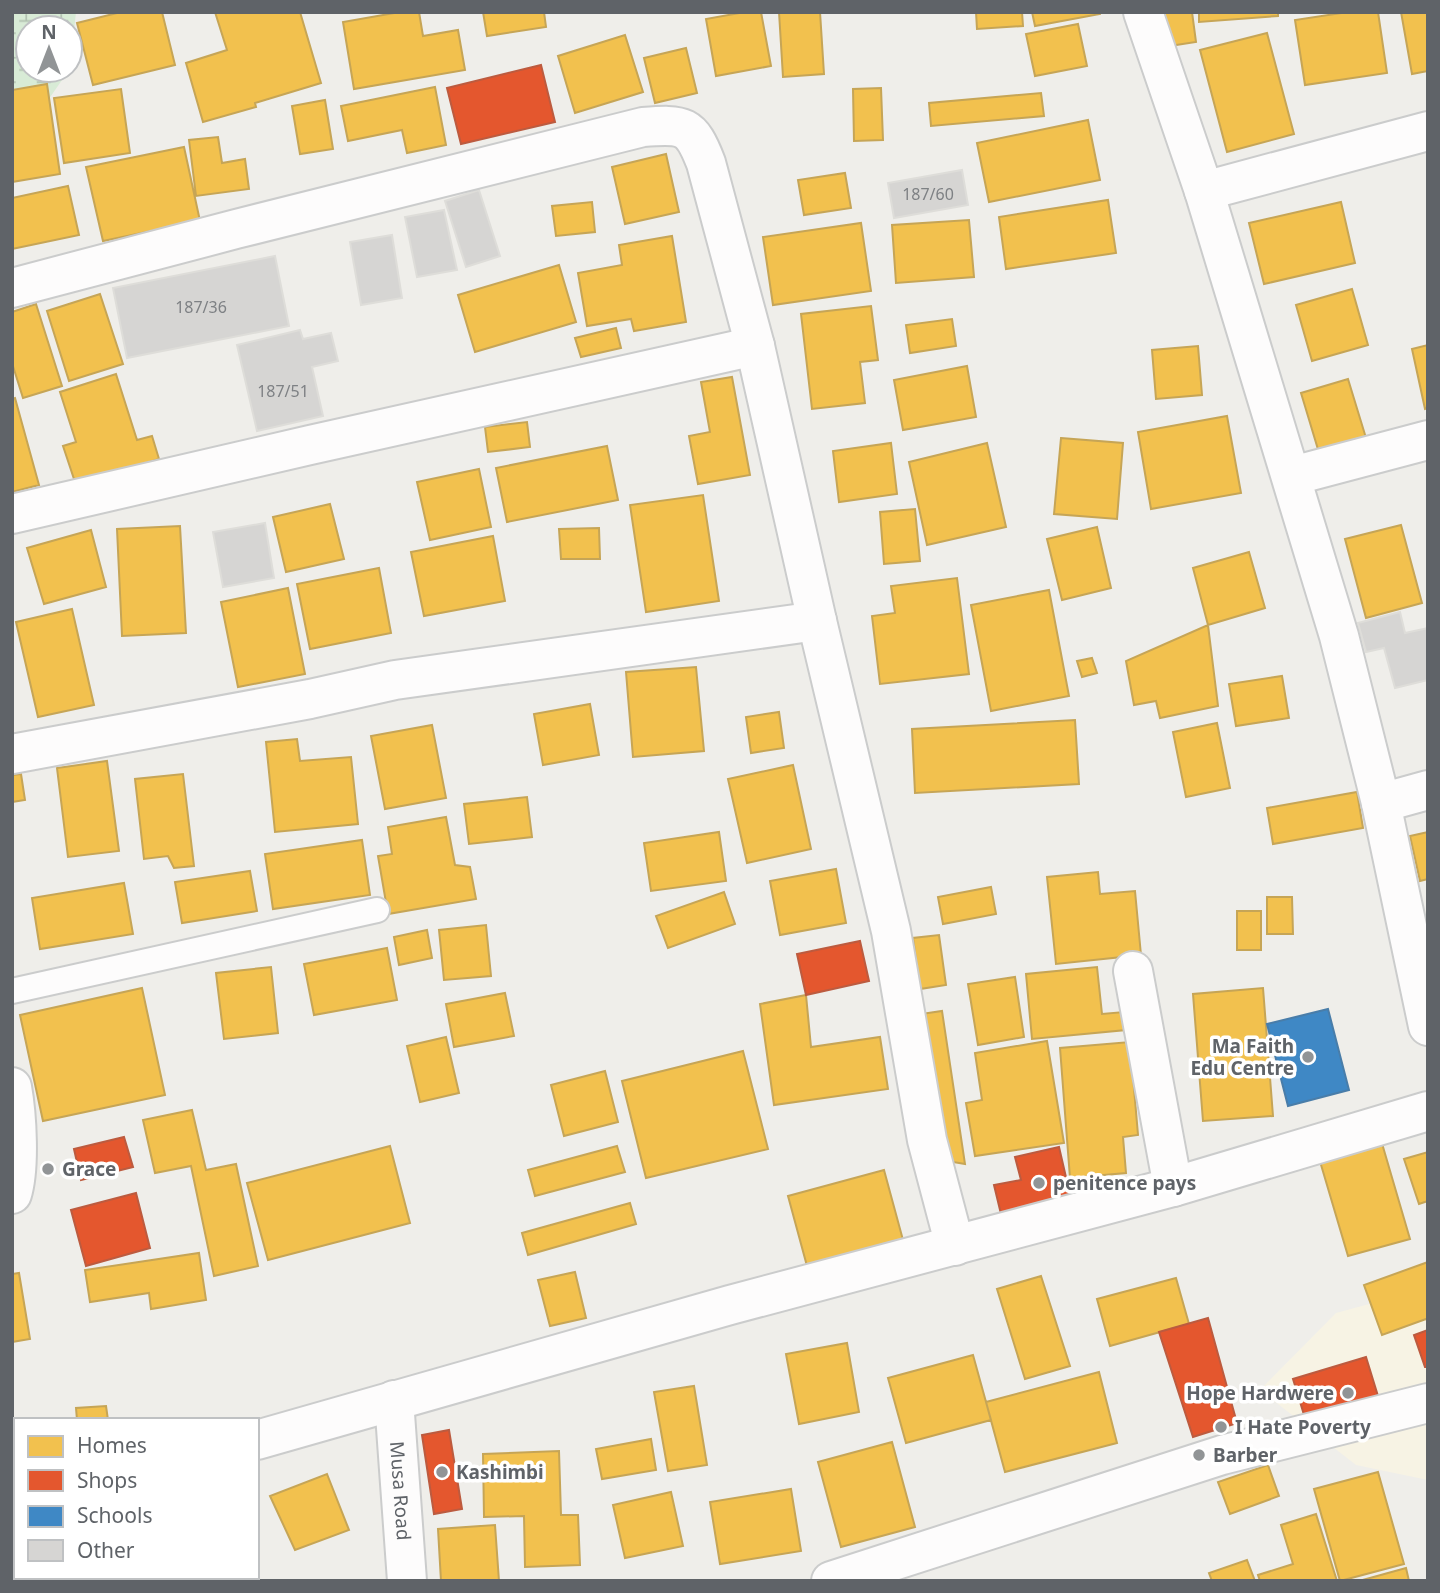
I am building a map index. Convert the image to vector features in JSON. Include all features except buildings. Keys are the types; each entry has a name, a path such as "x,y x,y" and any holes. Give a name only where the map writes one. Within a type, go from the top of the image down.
{"street":[{"path":"1143,12 1149,37 1204,191 1339,636 1381,803 1428,1026"},
{"path":"12,288 643,127 669,125 687,130 697,140 706,163 755,346 891,931 927,1140 955,1246"},
{"path":"1204,191 1428,131"},
{"path":"12,514 755,346"},
{"path":"1292,476 1428,440"},
{"path":"12,754 310,699 395,680 817,621"},
{"path":"1381,803 1428,790"},
{"path":"1133,971 1173,1187"},
{"path":"12,1087 15,1102 16,1181 12,1194"},
{"path":"259,1439 730,1305 1173,1187 1428,1111"},
{"name":"Musa Road","path":"394,1400 407,1581"},
{"path":"831,1581 1222,1455 1428,1403"}],"lane":[{"path":"12,991 377,910"}],"shaded area":[{"path":"1428,1288 1428,1480 1356,1465 1260,1390 1336,1313"}],"green space":[{"path":"12,12 76,12 14,14 14,84 59,84 12,152"}],"place":[{"name":"Ma Faith Edu Centre","path":"1308,1057"},
{"name":"Grace","path":"48,1169"},
{"name":"penitence pays","path":"1039,1183"},
{"name":"Hope Hardwere","path":"1348,1393"},
{"name":"I Hate Poverty","path":"1221,1427"},
{"name":"Barber","path":"1199,1455"},
{"name":"Kashimbi","path":"442,1472"}]}
